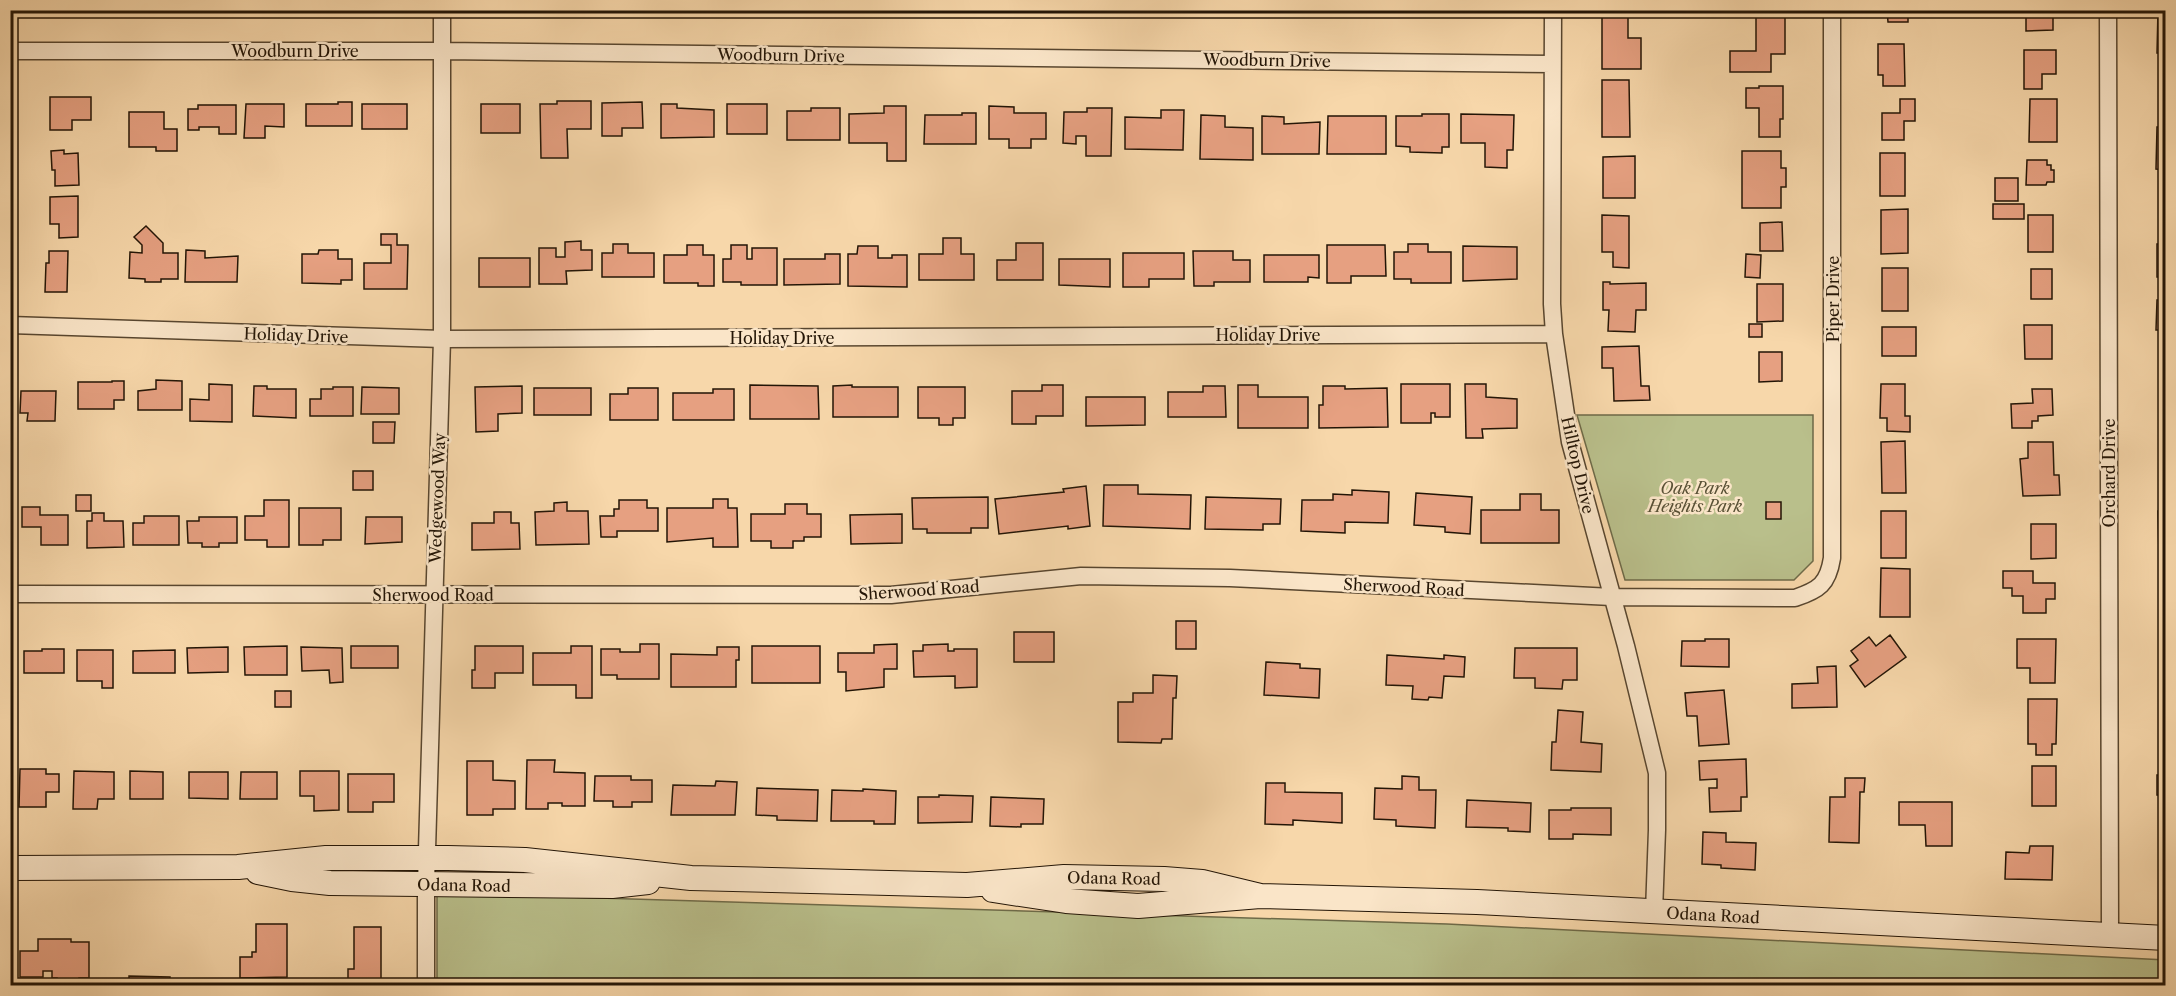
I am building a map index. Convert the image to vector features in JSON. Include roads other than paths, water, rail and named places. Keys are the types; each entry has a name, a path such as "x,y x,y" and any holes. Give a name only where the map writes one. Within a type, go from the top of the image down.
{"street":[{"name":"Wedgewood Way","path":"426,986 426,884 442,339 442,10"},
{"name":"Hilltop Drive","path":"1553,10 1552,304 1554,334 1570,442 1657,773 1654,912"},
{"name":"Piper Drive","path":"1822,585 1830,573 1832,558 1832,10"},
{"name":"Orchard Drive","path":"2108,10 2110,935"},
{"name":"Woodburn Drive","path":"10,51 442,51 1552,64"},
{"name":"Holiday Drive","path":"10,325 442,339 1554,334"},
{"name":"Sherwood Road","path":"10,594 891,595 1081,576 1230,578 1612,597 1795,598 1813,592 1822,585"},
{"name":"Odana Road","path":"10,868 238,867 326,858 427,857 525,860 691,878 967,885 1094,876 1202,882 1260,896 1476,902 2166,938"},
{"name":"Odana Road","path":"238,867 292,879 330,883 612,886 691,878"}],"park label":[{"name":"Oak Park Heights Park","path":"1695,497"}]}
